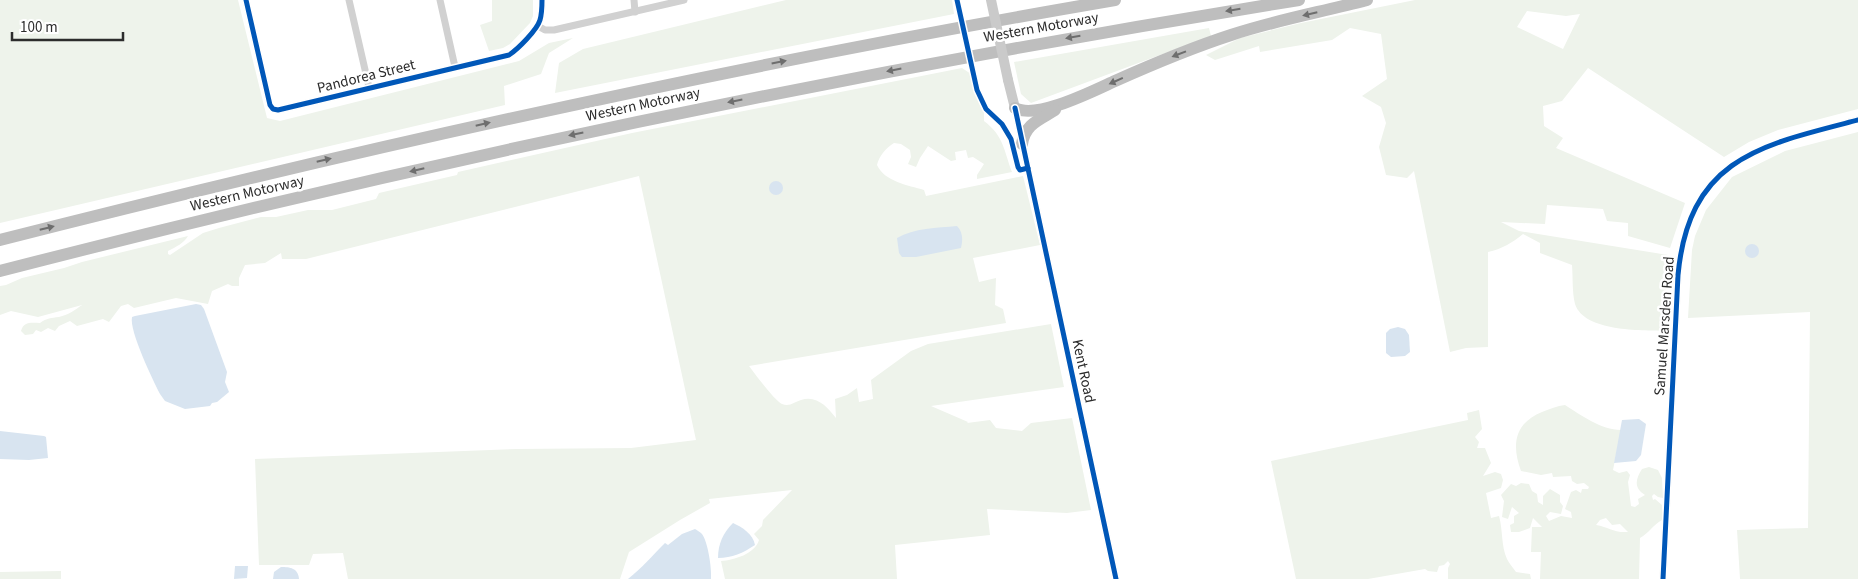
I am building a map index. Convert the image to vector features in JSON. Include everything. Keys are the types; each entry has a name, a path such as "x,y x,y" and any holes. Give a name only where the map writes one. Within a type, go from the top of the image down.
{"highway":[{"name":"Western Motorway","path":"0,240 232,182 516,117 849,48 1115,0"},
{"name":"Western Motorway","path":"0,271 273,203 499,151 664,116 942,60 1299,0"},
{"path":"1022,144 1028,127 1070,101 1160,61 1231,35 1368,0"},
{"path":"1015,108 1029,112 1070,101"}],"main road":[{"name":"Kent Road","path":"991,0 1015,108"}],"street":[{"name":"Pandorea Street","path":"246,0 269,102 273,109 281,109 509,55 538,26"},
{"path":"349,0 369,87"},
{"path":"440,0 456,67"},
{"path":"542,0 538,26 545,30 554,30 684,0"},
{"path":"634,0 635,12"},
{"name":"Kent Road","path":"1015,108 1116,579"},
{"name":"Samuel Marsden Road","path":"1663,579 1678,275 1682,247 1694,211 1717,178 1743,157 1791,137 1858,120"}],"shaded area":[{"path":"0,0 238,0 267,118 280,121 519,61 549,43 573,38 549,53 541,74 504,86 505,105 0,223"},
{"path":"492,0 533,0 533,16 530,23 510,44 503,48 489,51 480,25 492,21"},
{"path":"786,0 952,0 954,14 555,93 559,63 583,49"},
{"path":"1415,0 1858,0 1858,109 1778,130 1749,142 1724,157 1588,68 1562,101 1543,106 1544,126 1563,138 1556,148 1685,203 1670,248 1628,236 1628,223 1607,221 1603,209 1547,205 1545,224 1501,222 1519,231 1668,255 1664,331 1615,328 1590,320 1581,313 1575,304 1572,265 1540,253 1540,243 1523,234 1507,245 1488,252 1488,347 1466,348 1450,352 1414,171 1407,178 1386,175 1379,147 1386,123 1381,107 1362,96 1387,79 1381,34 1350,28 1332,40 1260,52 1259,46 1215,60 1206,55 1240,38 1301,23","holes":["1527,11 1566,16 1580,14 1563,49 1517,27"]},
{"path":"1209,28 1211,36 1031,103 1021,94 1014,62"},
{"path":"962,68 971,74 974,89 984,110 984,121 1000,138 1012,172 977,179 977,175 984,164 973,157 968,158 966,150 955,152 956,160 951,161 928,146 916,167 908,164 911,157 910,150 901,144 894,143 883,152 877,165 891,179 924,190 926,196 1023,176 1040,245 973,258 979,282 996,278 995,305 1003,309 1006,323 749,366 770,393 782,404 790,405 801,400 812,399 825,406 836,418 835,399 847,395 857,388 859,402 873,399 871,380 911,351 928,344 1051,324 1064,387 931,406 967,423 990,420 996,428 1022,431 1031,423 1072,418 1091,510 1067,513 987,509 990,535 895,545 897,579 725,579 721,561 738,558 749,553 757,545 759,540 754,534 762,526 763,520 792,490 709,499 710,503 629,552 620,579 348,579 343,553 313,554 309,565 259,565 255,459 517,449 631,448 696,440 639,176 306,259 282,259 281,253 265,263 245,265 239,278 239,286 228,284 212,291 208,304 176,298 134,308 128,304 121,306 109,322 103,319 77,326 70,321 59,326 55,331 48,328 41,332 36,330 33,334 25,335 21,331 26,324 40,323 49,318 62,316 82,305 38,317 11,311 0,315 0,286 82,262 188,236 182,243 168,251 170,255 203,233 261,217 276,217 308,210 332,210 376,199 379,193 457,175 458,172 632,133"},
{"path":"1858,132 1858,579 1740,579 1737,530 1808,528 1810,312 1688,318 1692,250 1695,236 1706,210 1732,177 1785,151"},
{"path":"773,181 779,181 783,188 779,195 773,195 769,191 769,185"},
{"path":"957,226 962,236 961,248 916,257 902,257 899,253 897,238 911,232 926,229"},
{"path":"1749,244 1755,244 1759,251 1755,258 1749,258 1745,254 1745,248"},
{"path":"196,304 201,305 204,309 227,372 225,382 229,392 210,406 185,409 165,401 160,394 134,333 132,317"},
{"path":"1398,327 1405,329 1409,335 1410,352 1405,356 1391,357 1386,353 1386,333 1390,329"},
{"path":"1565,405 1599,425 1621,430 1613,470 1619,473 1627,471 1630,475 1628,482 1631,506 1635,507 1639,504 1638,499 1645,495 1637,487 1638,477 1642,469 1649,467 1658,470 1662,478 1663,498 1654,494 1652,496 1653,500 1655,499 1662,505 1662,520 1640,538 1639,579 1540,579 1541,552 1531,552 1532,527 1542,527 1533,518 1530,528 1519,532 1511,532 1510,525 1514,523 1514,516 1519,513 1512,507 1508,519 1502,517 1504,501 1501,495 1511,484 1516,486 1521,483 1529,484 1532,491 1537,494 1538,502 1543,505 1543,496 1550,489 1560,495 1560,502 1563,506 1561,514 1550,512 1546,516 1549,521 1561,516 1572,518 1571,512 1565,509 1571,492 1576,490 1581,493 1582,489 1588,489 1589,487 1584,483 1577,484 1572,481 1571,476 1553,477 1552,473 1541,475 1521,471 1516,452 1518,436 1526,422 1542,412","holes":["1606,518 1612,525 1620,524 1628,532 1619,532 1596,525 1600,520"]},
{"path":"1479,410 1482,429 1475,437 1479,442 1477,448 1485,448 1491,463 1483,476 1495,472 1501,474 1503,480 1501,488 1486,493 1491,518 1499,516 1505,554 1509,562 1516,572 1530,574 1531,579 1448,579 1450,564 1448,561 1444,565 1439,566 1437,572 1425,569 1368,579 1296,579 1271,461 1468,420 1467,413"},
{"path":"1639,419 1646,424 1641,455 1636,461 1614,463 1622,420"},
{"path":"0,431 46,437 48,458 29,460 0,459"},
{"path":"733,523 750,534 755,545 737,554 718,558 722,539"},
{"path":"695,529 702,534 708,549 711,579 628,579 665,543 668,545 682,534"},
{"path":"235,566 248,566 247,578 234,579"},
{"path":"281,567 295,570 299,579 273,579 274,572"},
{"path":"61,571 61,579 0,579 0,572"}],"cycle path":[{"path":"246,0 270,105 273,109 278,110 509,55 535,29 540,20 542,0"},
{"path":"957,0 977,90 986,109 1002,124 1011,139 1018,167 1020,170 1028,168"},
{"path":"1015,108 1116,579"},
{"path":"1663,579 1678,275 1685,236 1697,205 1714,181 1736,163 1761,149 1790,138 1858,120"}]}
